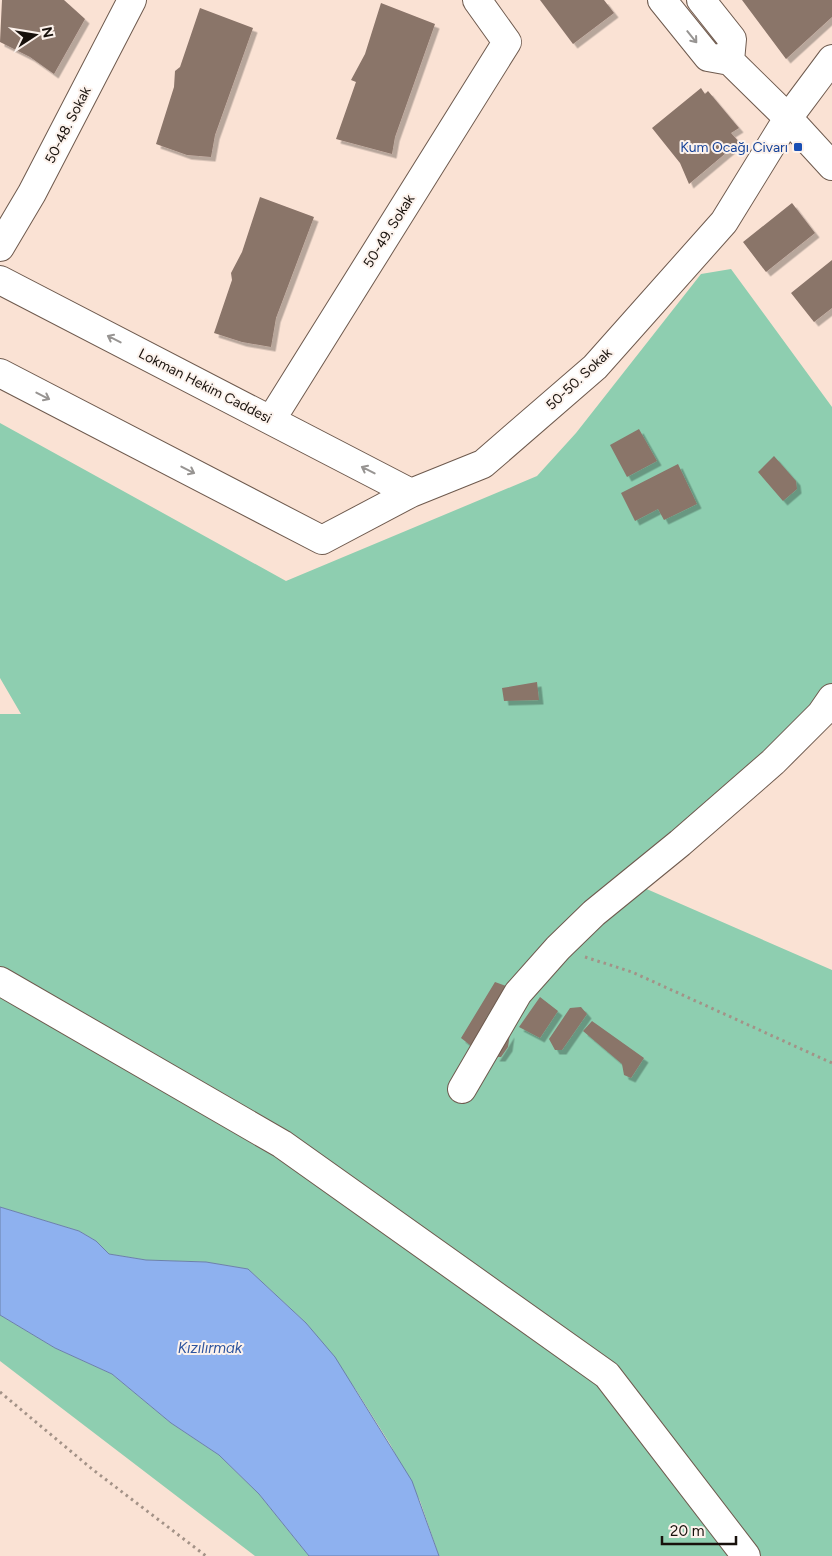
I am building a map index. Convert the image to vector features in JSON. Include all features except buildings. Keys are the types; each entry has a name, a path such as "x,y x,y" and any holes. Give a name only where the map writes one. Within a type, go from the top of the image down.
{"street":[{"name":"50-48. Sokak","path":"0,247 32,193 132,0"},
{"name":"50-49. Sokak","path":"271,420 507,42 477,0"},
{"path":"662,0 708,57 730,62 788,118 832,166"},
{"path":"701,0 732,39 730,62"},
{"name":"50-50. Sokak","path":"0,373 322,540 411,493 483,464 595,367 724,222 788,118 832,59"},
{"name":"Lokman Hekim Caddesi","path":"0,280 411,493"},
{"path":"462,1088 518,993 558,948 594,913 680,843 773,762 822,714 832,698"},
{"path":"0,981 282,1144 607,1375 746,1556"}],"path":[{"path":"558,948 632,972 832,1063"},
{"path":"0,1392 92,1468 206,1556"}],"green space":[{"path":"731,269 832,407 832,685 813,714 626,880 832,970 832,1556 439,1556 420,1501 390,1444 356,1390 306,1323 248,1269 206,1262 146,1260 109,1254 96,1241 79,1231 0,1207 0,714 21,714 0,678 0,423 286,581 537,476 576,433 701,274"},
{"path":"0,1315 55,1348 112,1374 171,1423 219,1455 259,1494 309,1556 255,1556 0,1361"}],"water":[{"name":"Kızılırmak","path":"0,1207 79,1231 96,1241 109,1254 146,1260 206,1262 248,1269 306,1323 335,1357 412,1481 439,1556 309,1556 259,1494 219,1455 171,1423 112,1374 55,1348 0,1315"}],"place":[{"name":"Kum Ocağı Civarı","path":"798,147"}]}
